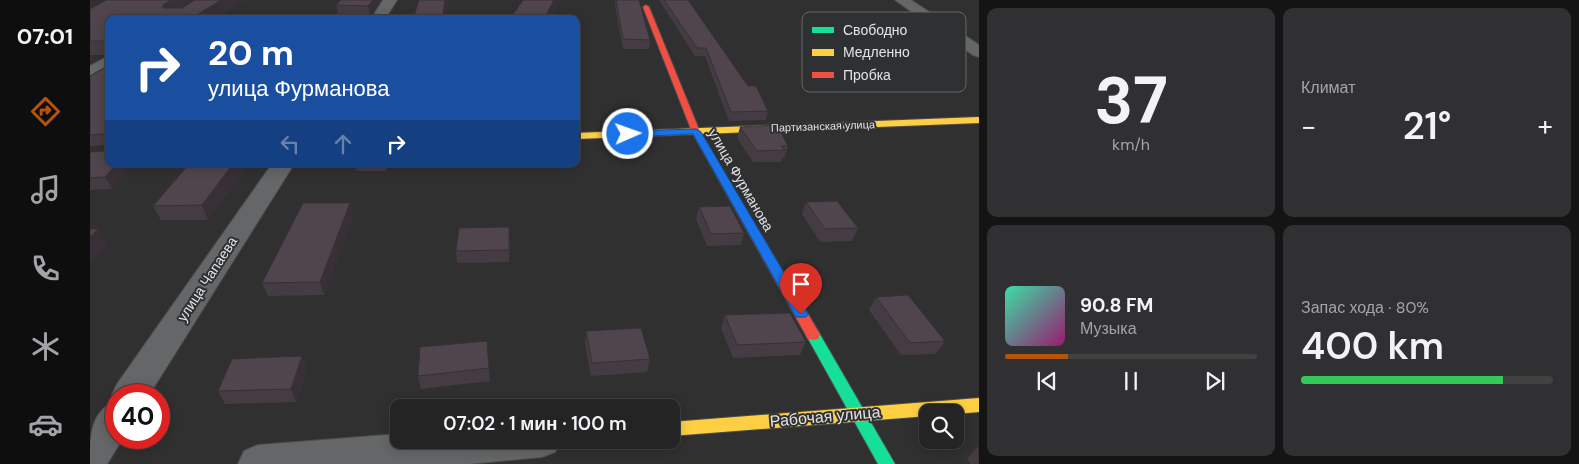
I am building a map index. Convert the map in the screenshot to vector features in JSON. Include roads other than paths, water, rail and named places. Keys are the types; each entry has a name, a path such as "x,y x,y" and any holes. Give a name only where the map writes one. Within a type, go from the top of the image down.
{"street":[{"path":"381,15 390,0"},
{"path":"902,0 920,12"},
{"name":"улица Фурманова","path":"646,7 696,132 887,464"},
{"path":"966,43 979,52"},
{"path":"90,73 105,64"},
{"name":"Партизанская улица","path":"580,136 979,120"},
{"name":"улица Чапаева","path":"137,384 281,167"},
{"name":"Рабочая улица","path":"680,428 979,405"},
{"path":"90,456 105,433"},
{"path":"258,464 436,449"}]}
